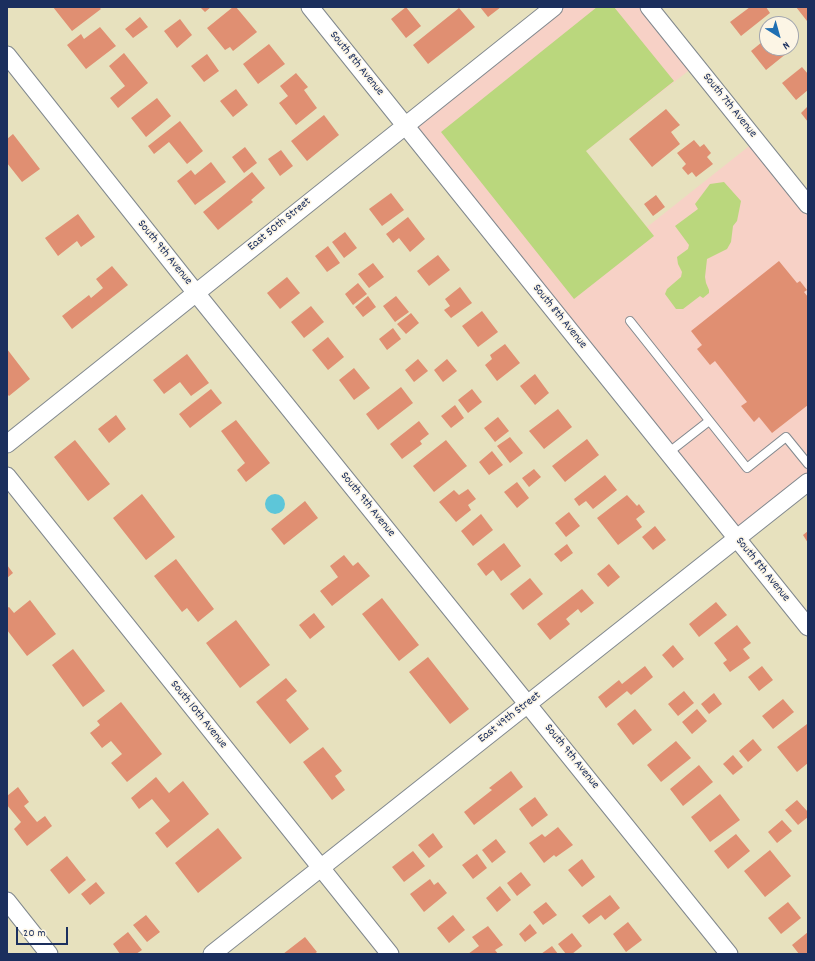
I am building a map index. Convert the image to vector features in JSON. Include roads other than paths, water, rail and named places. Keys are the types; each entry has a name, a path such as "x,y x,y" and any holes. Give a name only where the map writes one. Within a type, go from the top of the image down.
{"street":[{"name":"South 8th Avenue","path":"310,7 808,627"},
{"name":"East 50th Street","path":"7,444 554,7"},
{"name":"South 7th Avenue","path":"649,7 808,205"},
{"name":"South 9th Avenue","path":"7,55 196,293 729,954"},
{"name":"South 10th Avenue","path":"7,476 390,954"},
{"name":"East 49th Street","path":"212,954 808,482"},
{"path":"7,901 49,954"}],"lane":[{"path":"630,321 746,468 786,437 808,464"},
{"path":"668,453 709,421"}],"water":[{"path":"275,494 282,497 285,504 282,511 275,514 268,511 265,504 268,497"}]}
